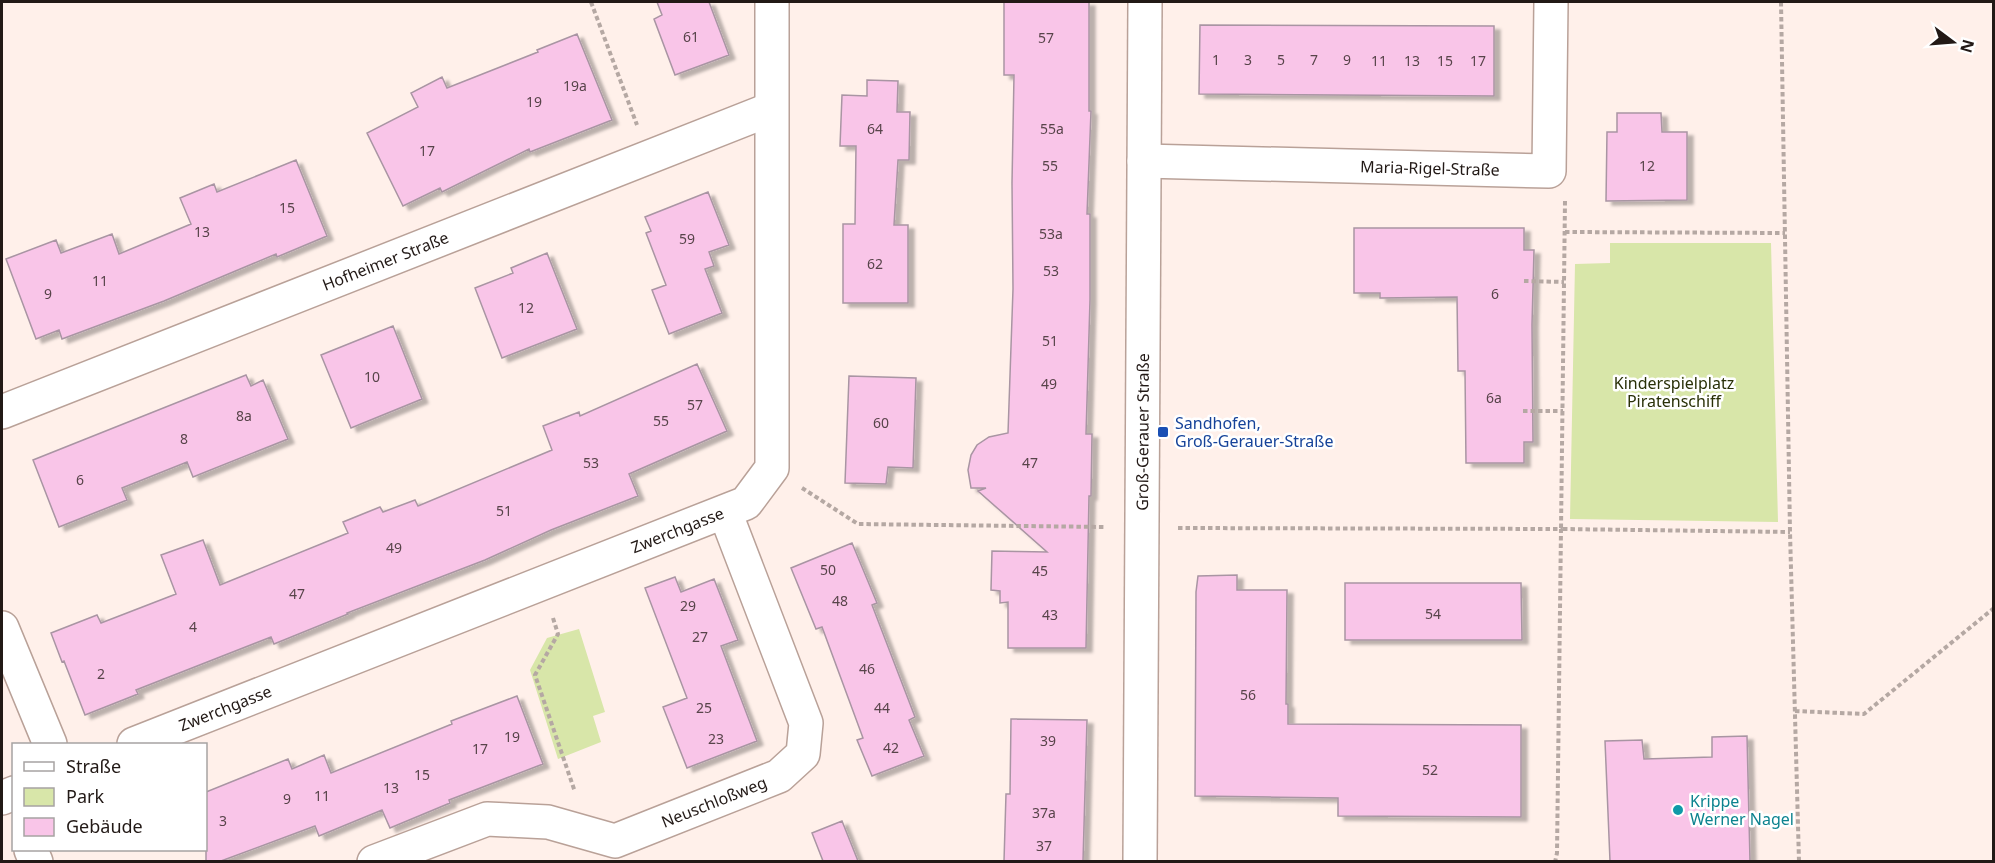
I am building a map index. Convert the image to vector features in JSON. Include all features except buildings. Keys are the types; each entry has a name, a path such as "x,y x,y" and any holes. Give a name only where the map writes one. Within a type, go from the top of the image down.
{"street":[{"path":"772,2 772,468"},
{"name":"Groß-Gerauer Straße","path":"1140,861 1145,2"},
{"path":"1549,171 1551,2"},
{"name":"Hofheimer Straße","path":"2,412 771,109"},
{"name":"Maria-Rigel-Straße","path":"1144,161 1549,171"},
{"name":"Zwerchgasse","path":"137,743 725,512 746,502 772,468"},
{"name":"Neuschloßweg","path":"374,861 487,819 548,822 615,841 779,776 803,754 806,723 725,512"},
{"path":"2,628 50,743"}],"path":[{"path":"591,2 648,157"},
{"path":"1781,2 1790,532 1799,861"},
{"path":"1549,171 1565,189 1557,853 1555,861"},
{"path":"1565,232 1785,233"},
{"path":"1524,281 1564,282"},
{"path":"1523,411 1563,411"},
{"path":"772,468 858,524 1790,532"},
{"path":"542,583 558,634 535,675 590,834"},
{"path":"1795,711 1864,714 1994,608"}],"green space":[{"name":"Kinderspielplatz Piratenschiff","path":"1610,243 1771,243 1778,522 1570,519 1575,264 1610,263"},
{"path":"579,629 605,712 593,716 601,742 558,759 530,670 547,638"}],"place":[{"name":"Sandhofen, Groß-Gerauer-Straße","path":"1163,432"},
{"name":"Krippe Werner Nagel","path":"1678,810"}]}
